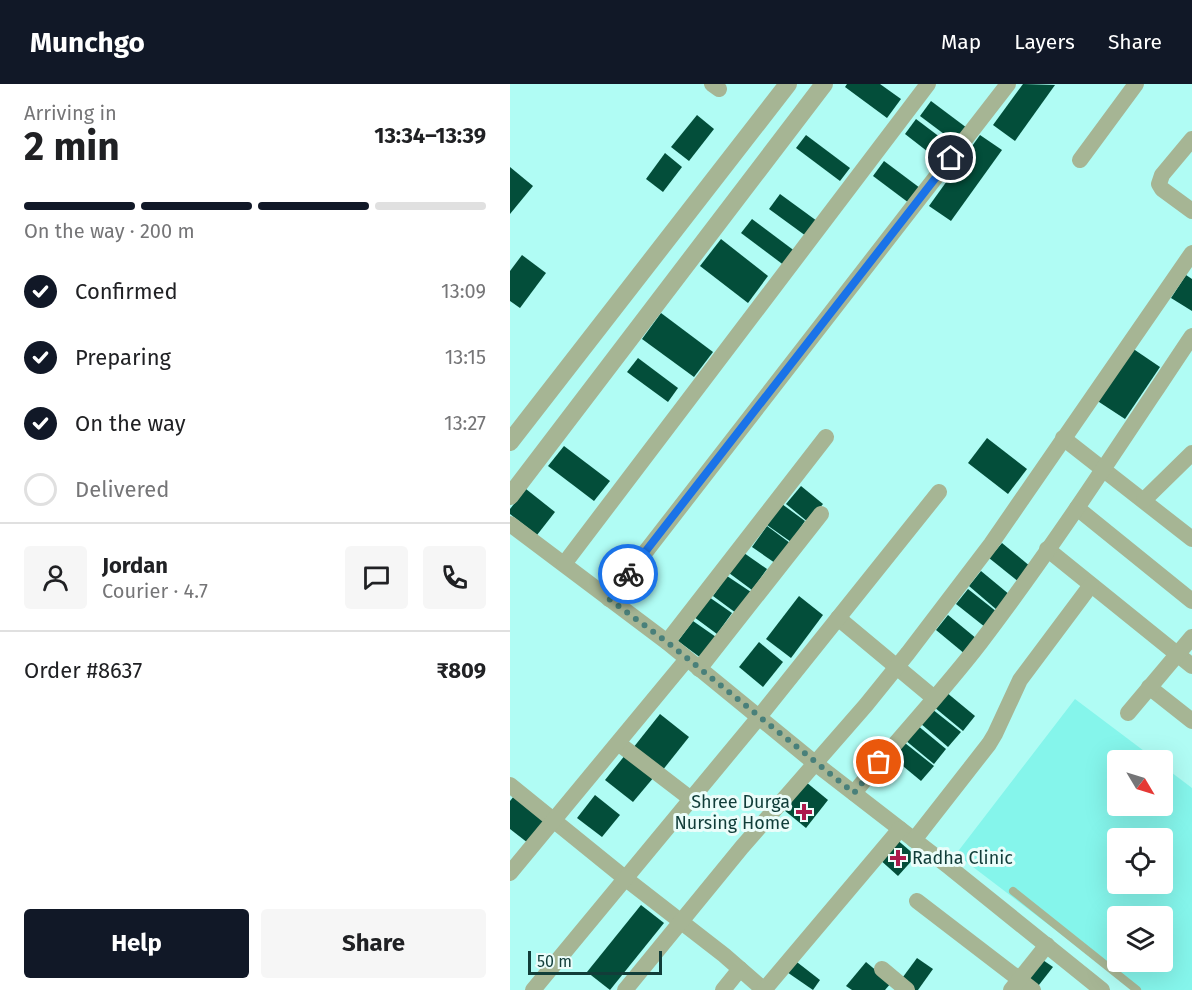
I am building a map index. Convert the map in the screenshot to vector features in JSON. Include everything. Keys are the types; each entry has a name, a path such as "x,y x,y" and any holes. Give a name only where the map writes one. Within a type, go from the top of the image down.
{"street":[{"path":"510,442 788,84"},
{"path":"510,496 824,84"},
{"path":"564,564 928,84"},
{"path":"609,599 1008,84"},
{"path":"1080,160 1136,84"},
{"path":"1192,139 1162,175 1159,184 1162,189 1192,212"},
{"path":"626,990 742,847 816,764 897,666 991,544 1192,253"},
{"path":"854,793 981,641 1077,508 1192,336"},
{"path":"667,642 826,437"},
{"path":"1063,438 1192,538"},
{"path":"1144,500 1192,453"},
{"path":"533,990 759,717 939,492"},
{"path":"1077,508 1192,601"},
{"path":"510,873 618,743 693,664 821,514"},
{"path":"510,524 667,642 816,764 1102,990"},
{"path":"1047,549 1192,666"},
{"path":"914,840 989,744 1020,680 1091,585"},
{"path":"838,618 934,698"},
{"path":"1128,713 1192,637"},
{"path":"1149,687 1192,721"},
{"path":"618,743 691,799"},
{"path":"510,785 764,990 900,829"},
{"path":"917,901 1021,987 1047,945"},
{"path":"723,990 740,969"},
{"path":"882,969 904,989"}],"lane":[{"path":"1013,891 1137,990"}],"shaded area":[{"path":"1075,699 1143,750 1107,750 1107,816 1173,816 1173,774 1192,788 1192,990 1134,990 1110,972 1173,972 1173,906 1107,906 1107,969 956,854"}],"building":[{"path":"847,84 880,84 901,99 887,118 845,87"},
{"path":"1023,84 1055,85 1015,141 993,125"},
{"path":"931,101 967,128 956,143 920,116"},
{"path":"697,115 714,129 689,161 671,147"},
{"path":"916,119 953,147 941,162 905,134"},
{"path":"806,135 850,168 840,181 796,148"},
{"path":"980,135 1002,150 951,221 929,206"},
{"path":"665,153 682,167 663,192 646,179"},
{"path":"884,161 920,188 909,203 873,176"},
{"path":"510,167 533,186 510,214"},
{"path":"780,194 817,221 806,236 769,209"},
{"path":"752,219 796,252 785,266 741,233"},
{"path":"721,239 768,276 748,303 700,266"},
{"path":"522,255 546,273 520,308 510,301 510,271"},
{"path":"1186,275 1192,279 1192,311 1171,298"},
{"path":"661,313 713,352 694,377 642,339"},
{"path":"1132,348 1160,367 1125,419 1096,400"},
{"path":"638,358 678,388 668,402 627,372"},
{"path":"987,438 1027,469 1008,494 968,463"},
{"path":"564,446 610,481 594,501 548,466"},
{"path":"801,486 823,504 808,522 786,504"},
{"path":"526,489 555,512 537,535 510,514 510,509"},
{"path":"782,504 805,521 791,542 767,525"},
{"path":"767,526 790,543 775,563 752,547"},
{"path":"1002,543 1031,567 1019,582 989,558"},
{"path":"744,553 767,569 752,590 729,573"},
{"path":"981,571 1010,595 997,610 969,586"},
{"path":"727,576 751,592 736,613 713,596"},
{"path":"968,589 997,612 985,627 956,604"},
{"path":"799,596 823,615 791,658 766,639"},
{"path":"709,597 732,613 717,634 694,617"},
{"path":"948,615 977,639 965,654 936,630"},
{"path":"693,621 716,637 701,658 678,641"},
{"path":"759,642 783,662 763,687 739,667"},
{"path":"946,692 975,716 963,731 934,707"},
{"path":"932,709 961,732 948,747 920,723"},
{"path":"660,714 689,737 662,771 633,748"},
{"path":"917,725 946,749 934,764 905,740"},
{"path":"905,743 934,766 921,781 892,757"},
{"path":"626,754 654,777 633,802 605,780"},
{"path":"806,782 828,800 806,828 784,810"},
{"path":"595,795 620,815 602,837 577,818"},
{"path":"514,796 546,821 528,843 510,829 510,801"},
{"path":"895,838 916,856 898,876 878,858"},
{"path":"641,905 664,923 610,990 587,972"},
{"path":"917,958 933,969 918,990 912,990 900,981"},
{"path":"1040,958 1053,967 1035,990 1023,981"},
{"path":"793,959 820,980 813,990 784,970"},
{"path":"866,962 891,983 885,990 852,990 846,986"}],"way so far":[{"path":"628,574 609,599 667,642 854,793 879,762"}],"place":[{"name":"Shree Durga Nursing Home","path":"804,812"},
{"name":"Radha Clinic","path":"898,858"}],"route":[{"path":"628,574 951,158"}]}
